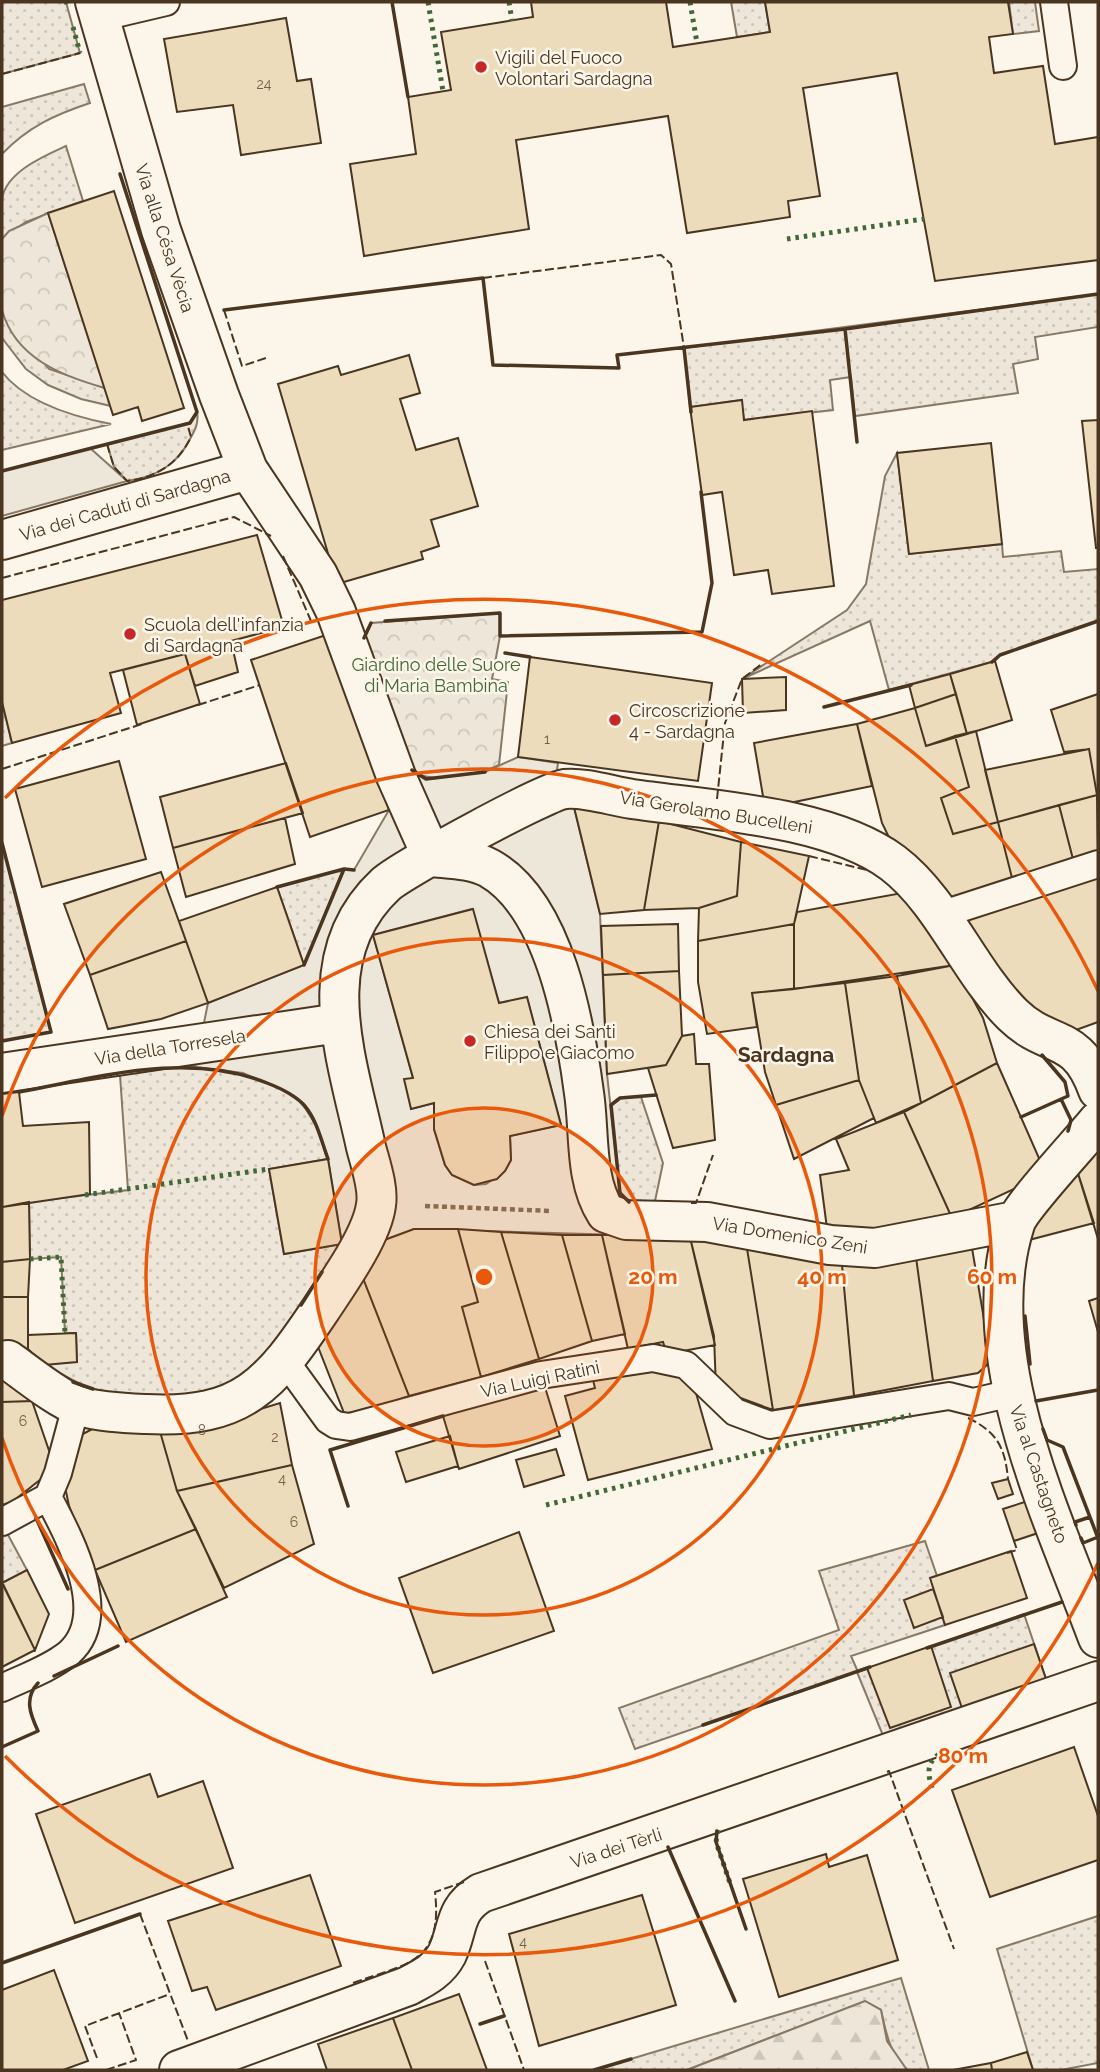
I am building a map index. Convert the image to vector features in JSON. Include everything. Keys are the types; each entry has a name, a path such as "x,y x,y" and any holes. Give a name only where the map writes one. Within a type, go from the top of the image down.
{"street":[{"name":"Via alla Césa Vècia","path":"96,10 164,241 199,344 248,470 318,575 337,612 396,776 432,857"},
{"name":"Via dei Caduti di Sardagna","path":"2,540 248,470"},
{"name":"Via Gerolamo Bucelleni","path":"432,857 564,789 822,829 893,863 940,915 977,970 1014,1016 1040,1034 1075,1049 1091,1071 1098,1090"},
{"path":"2,1361 8,1360 76,1406 126,1413 174,1415 202,1413 229,1405 263,1385 286,1362 361,1244 377,1204 339,1023 341,962 359,918 387,883 432,857 467,860 489,868 508,882 525,900 542,930 559,973 571,1026 584,1093 596,1195 606,1213"},
{"name":"Via della Torresela","path":"2,1073 339,1023"},
{"path":"1015,1221 1098,1121"},
{"name":"Via Domenico Zeni","path":"606,1213 626,1220 707,1222 830,1245 875,1248 1015,1221"},
{"name":"Via al Castagneto","path":"1015,1221 1005,1295 1012,1393 1022,1433 1098,1638"},
{"name":"Via dei Tèrli","path":"180,2070 408,1986 431,1974 446,1955 466,1902 481,1893 1098,1681"}],"lane":[{"path":"96,10 166,2"},
{"path":"1054,2 1063,66"},
{"path":"940,915 1098,863"},
{"name":"Via Luigi Ratini","path":"286,1362 328,1420 350,1427 552,1372 653,1358 686,1365 735,1412 770,1425 948,1396 973,1402 1012,1393"},
{"path":"2,1522 48,1497 58,1473 76,1406"},
{"path":"2,1688 69,1653 83,1633 89,1609 86,1583 48,1497"}],"path":[{"path":"377,1204 606,1213"}],"green space":[{"path":"2,2 66,2 80,53 2,74"},
{"path":"731,2 765,2 770,32 737,37"},
{"path":"1009,2 1035,2 1039,31 1013,34"},
{"path":"84,84 90,103 42,123 2,154 2,107"},
{"path":"66,146 83,201 26,222 2,239 1,214 5,189 27,166"},
{"path":"48,213 105,388 57,371 29,353 8,327 2,310 2,239 9,231"},
{"path":"1098,294 1098,327 1035,337 1038,359 1013,364 1018,393 855,416 851,377 830,380 833,410 744,420 741,400 690,407 684,348"},
{"path":"2,308 9,323 49,369 105,388 111,406 81,399 48,385 26,369 2,338"},
{"path":"2,372 24,392 52,407 111,424 2,450"},
{"path":"197,412 193,433 172,463 156,473 127,481 114,467 107,444 190,423"},
{"path":"897,453 909,554 1002,544 1003,557 1061,551 1064,572 1098,569 1098,621 1000,655 995,661 889,690 870,621 742,679 847,610 866,584 885,476"},
{"name":"Giardino delle Suore di Maria Bambina","path":"500,613 500,636 492,679 508,682 499,765 456,778 432,778 412,772 363,637 371,623"},
{"path":"2,702 12,743 2,746"},
{"path":"2,843 51,1032 2,1041"},
{"path":"344,869 304,965 277,887"},
{"path":"183,1066 252,1076 285,1090 298,1100 315,1123 328,1159 269,1169 284,1254 342,1244 290,1322 251,1371 209,1393 157,1398 88,1388 44,1365 77,1361 76,1333 65,1333 61,1257 30,1259 29,1202 128,1190 120,1075"},
{"path":"641,1097 663,1163 655,1201 629,1203 620,1193 611,1105 620,1098"},
{"path":"7,1533 27,1570 2,1583 2,1536"},
{"path":"925,1541 937,1576 931,1579 945,1625 851,1656 858,1672 1024,1614 1047,1682 884,1738 857,1672 635,1749 619,1708 839,1630 819,1571"},
{"path":"1098,1916 1098,2063 1061,2070 1033,2070 997,1949"},
{"path":"901,1978 929,2070 907,2070 901,2064 890,2043 881,2010 865,2001 687,2070 594,2070"},
{"path":"865,2001 881,2010 887,2041 907,2070 687,2070"}],"shaded area":[{"path":"90,448 127,481 2,516 2,471"},
{"path":"518,757 558,763 556,777 573,803 600,914 607,1074 620,1193 629,1203 655,1201 660,1236 414,1229 379,1242 342,1244 328,1159 317,1127 302,1103 281,1089 243,1073 195,1067 208,1003 304,965 344,869 354,870 389,810 379,782 412,772 426,779 485,772","holes":["472,909 499,1003 527,998 561,1125 510,1136 511,1160 505,1171 486,1184 474,1185 452,1175 445,1165 434,1129 434,1103 411,1109 413,1078 373,935"]}],"building":[{"path":"531,2 666,2 673,47 770,32 765,2 1008,2 1013,34 989,37 994,73 1043,66 1055,144 1098,137 1098,260 935,281 897,73 803,88 820,196 788,201 790,217 687,233 668,116 516,140 529,229 364,256 350,164 416,154 408,97 451,90 441,32 533,17"},
{"path":"286,18 297,81 311,79 321,143 241,155 233,105 177,112 164,39"},
{"path":"114,191 184,408 142,421 138,407 113,415 48,213"},
{"path":"409,355 420,393 400,399 416,450 458,438 478,506 431,520 439,546 421,552 423,559 337,584 278,384 338,366 341,375"},
{"path":"742,400 744,420 812,411 834,586 772,594 768,570 734,575 722,492 702,495 690,407"},
{"path":"1098,420 1098,548 1096,548 1082,421"},
{"path":"991,443 1002,544 909,554 897,453"},
{"name":"Scuola dell'infanzia di Sardagna","path":"257,535 284,627 231,641 238,672 195,686 185,654 110,673 121,713 12,743 2,702 2,600"},
{"path":"329,634 389,810 310,837 251,660"},
{"path":"185,654 200,704 137,725 123,670"},
{"name":"Circoscrizione 4 - Sardagna","path":"530,657 712,683 698,781 518,757"},
{"path":"995,661 1012,720 967,734 950,674"},
{"path":"950,674 956,694 915,708 909,685"},
{"path":"786,677 786,710 743,713 742,679"},
{"path":"956,694 967,734 926,746 915,708"},
{"path":"1098,694 1097,795 1089,749 1064,752 1051,710"},
{"path":"915,708 926,746 955,736 969,787 941,798 953,834 998,822 1013,882 940,906 898,856 882,823 857,724"},
{"path":"857,724 872,786 765,808 754,743"},
{"path":"976,731 998,822 953,834 941,798 969,787 955,736"},
{"path":"1089,749 1097,795 998,822 985,770"},
{"path":"119,761 146,859 42,887 15,789"},
{"path":"286,763 303,813 173,848 160,797"},
{"path":"1097,795 1098,857 1074,863 1059,805"},
{"path":"573,803 659,821 644,910 600,914"},
{"path":"1059,805 1074,863 1013,882 998,822"},
{"path":"285,818 295,864 186,897 173,848"},
{"path":"659,821 741,842 737,896 699,908 644,910"},
{"path":"741,842 809,856 794,924 698,941 699,908 737,896"},
{"path":"1098,869 1098,1022 1076,1030 1028,1016 966,921 1037,886"},
{"path":"161,872 186,941 90,975 64,904"},
{"path":"277,887 304,965 208,1003 179,921"},
{"path":"902,893 955,965 794,989 794,924 797,912"},
{"name":"Chiesa dei Santi Filippo e Giacomo","path":"473,909 499,1003 527,997 561,1125 510,1136 511,1160 505,1171 497,1179 474,1185 452,1175 445,1165 434,1129 434,1103 411,1109 404,1079 413,1078 373,935"},
{"path":"678,924 679,971 603,975 601,926"},
{"path":"794,924 794,989 752,993 757,1027 707,1034 698,982 698,941"},
{"path":"186,941 208,1003 161,1019 108,1029 90,975"},
{"path":"955,965 983,1018 997,1063 921,1103 897,976"},
{"path":"679,971 682,1036 666,1065 607,1074 603,975"},
{"path":"897,976 921,1103 876,1123 859,1080 845,983"},
{"path":"845,983 859,1080 776,1105 765,1072 752,993"},
{"path":"694,1034 696,1064 709,1064 715,1140 673,1148 648,1068 666,1065 682,1036"},
{"path":"997,1063 1046,1174 952,1218 904,1112"},
{"path":"859,1080 874,1118 794,1159 776,1105"},
{"path":"19,1092 23,1126 89,1122 90,1194 2,1207 2,1094"},
{"path":"904,1112 952,1218 828,1236 820,1175 849,1170 836,1139"},
{"path":"1098,1148 1098,1239 1076,1167"},
{"path":"328,1159 342,1244 284,1254 269,1169"},
{"path":"1076,1167 1094,1223 1025,1241"},
{"path":"29,1202 30,1259 2,1262 2,1207"},
{"path":"414,1229 458,1229 478,1302 462,1307 481,1377 409,1396 361,1273 379,1242"},
{"path":"458,1229 501,1232 539,1359 481,1377 462,1307 478,1302"},
{"path":"501,1232 562,1235 592,1341 539,1359"},
{"path":"689,1233 745,1236 773,1410 716,1389 714,1336"},
{"path":"689,1233 715,1345 667,1354 663,1342 628,1349 602,1235"},
{"path":"562,1235 602,1235 625,1334 592,1341"},
{"path":"745,1236 841,1254 854,1396 773,1410"},
{"path":"971,1242 990,1355 987,1365 978,1373 933,1381 915,1250"},
{"path":"915,1250 933,1381 854,1396 841,1254"},
{"path":"30,1259 28,1297 2,1297 2,1262"},
{"path":"361,1273 409,1396 346,1418 313,1334"},
{"path":"2,1297 28,1297 28,1349 2,1352"},
{"path":"1098,1298 1098,1332 1089,1301"},
{"path":"76,1333 77,1362 44,1365 28,1349 28,1335"},
{"path":"2,1369 32,1401 2,1402"},
{"path":"653,1371 692,1379 712,1449 588,1480 565,1396 595,1388 593,1380"},
{"path":"544,1384 560,1436 459,1469 443,1416"},
{"path":"32,1401 55,1468 12,1502 2,1505 2,1402"},
{"path":"280,1403 292,1465 177,1491 157,1421 225,1420"},
{"path":"157,1421 177,1491 196,1529 95,1570 69,1506 64,1482 77,1437 98,1426"},
{"path":"450,1436 458,1466 406,1482 396,1452"},
{"path":"556,1449 564,1475 524,1487 516,1460"},
{"path":"292,1465 314,1544 224,1588 177,1491"},
{"path":"1008,1479 1013,1494 998,1499 992,1483"},
{"path":"1031,1500 1041,1532 1014,1541 1003,1509"},
{"path":"196,1529 227,1597 126,1642 95,1570"},
{"path":"519,1532 554,1631 433,1673 399,1578"},
{"path":"1011,1551 1027,1598 945,1625 930,1578"},
{"path":"27,1570 49,1614 35,1650 2,1583"},
{"path":"2,1582 35,1650 2,1667"},
{"path":"933,1589 943,1617 914,1628 904,1600"},
{"path":"1034,1644 1047,1682 963,1711 950,1673"},
{"path":"931,1646 951,1707 890,1728 867,1668"},
{"path":"1074,1747 1098,1816 1098,1860 990,1897 952,1790"},
{"path":"150,1774 158,1797 203,1781 233,1868 75,1923 36,1814"},
{"path":"826,1854 829,1867 867,1855 898,1960 779,1997 743,1879"},
{"path":"310,1875 341,1966 216,2010 207,1987 192,1991 168,1921"},
{"path":"642,1895 676,2005 539,2046 509,1934"},
{"path":"54,1970 88,2061 63,2070 2,2070 2,1990"},
{"path":"459,1994 487,2070 412,2070 393,2018"},
{"path":"393,2018 412,2070 327,2070 318,2044"},
{"path":"1027,2052 1033,2070 992,2070 991,2063"},
{"path":"991,2063 992,2070 953,2070"}],"hedge":[{"path":"428,2 443,91"},
{"path":"509,2 512,21"},
{"path":"690,2 697,43"},
{"path":"73,27 80,53"},
{"path":"787,239 924,219"},
{"path":"85,1195 269,1169"},
{"path":"30,1259 61,1257 65,1333"},
{"path":"546,1505 911,1415"},
{"path":"932,1788 929,1770 932,1761 939,1754"},
{"path":"718,1830 716,1842 730,1883"}],"fence":[{"path":"2,74 80,53"},
{"path":"483,278 661,255 671,264 684,348"},
{"path":"224,310 242,366 269,357"},
{"path":"107,444 114,467 127,481 138,479 165,468 180,455 191,437 187,423"},
{"path":"2,578 234,517 271,536"},
{"path":"283,556 311,621"},
{"path":"717,799 725,723 742,679 763,663"},
{"path":"198,705 260,685"},
{"path":"2,769 142,724"},
{"path":"809,856 867,870"},
{"path":"691,1203 696,1203 713,1155"},
{"path":"968,1418 986,1429 998,1442 1005,1458 1008,1479"},
{"path":"1007,1553 1017,1550 1014,1541"},
{"path":"887,1772 889,1771 954,1949"},
{"path":"353,1983 418,1957 427,1947 433,1933 436,1915 435,1892 464,1882"},
{"path":"140,1914 188,2041"},
{"path":"485,1961 524,2070"},
{"path":"97,2058 85,2026 170,1994"},
{"path":"106,2070 136,2060 119,2013"}],"wall":[{"path":"392,2 408,97"},
{"path":"2,471 190,423 197,412 120,174"},
{"path":"224,310 483,278 493,365 619,368 617,355 845,329 1098,294"},
{"path":"845,329 857,442"},
{"path":"684,348 691,412"},
{"path":"385,621 500,613 500,636 702,632 712,583 701,492"},
{"path":"992,662 1000,655 1098,621"},
{"path":"364,638 371,623"},
{"path":"505,653 530,657"},
{"path":"824,707 911,685"},
{"path":"412,770 426,779 485,772"},
{"path":"2,843 51,1032 2,1041"},
{"path":"277,887 344,869 354,870"},
{"path":"304,965 344,869"},
{"path":"1021,1117 1068,1096 1065,1082 1042,1055"},
{"path":"19,1092 144,1070 206,1069 237,1074 277,1087 300,1101 315,1124 328,1159"},
{"path":"629,1202 620,1193 611,1105 620,1098 656,1095"},
{"path":"1061,1099 1071,1120 1068,1131"},
{"path":"301,1305 322,1272"},
{"path":"1025,1316 1030,1364"},
{"path":"73,1382 93,1389"},
{"path":"1036,1401 1098,1390"},
{"path":"348,1506 330,1450 443,1416"},
{"path":"1043,1429 1047,1440 1063,1447 1098,1538"},
{"path":"1076,1525 1075,1522 1090,1517"},
{"path":"36,1518 68,1589"},
{"path":"1081,1538 1083,1543 1098,1537"},
{"path":"927,1648 1062,1602"},
{"path":"54,1676 118,1646"},
{"path":"703,1725 870,1667"},
{"path":"2,1747 38,1731 30,1700 38,1683"},
{"path":"717,1831 716,1842 746,1929"},
{"path":"668,1847 735,2001"},
{"path":"2,1963 140,1914"},
{"path":"480,2024 504,2016"},
{"path":"594,2070 631,2059"}],"place":[{"name":"Vigili del Fuoco Volontari Sardagna","path":"481,67"},
{"name":"Scuola dell'infanzia di Sardagna","path":"130,634"},
{"name":"Circoscrizione 4 - Sardagna","path":"615,720"},
{"name":"Chiesa dei Santi Filippo e Giacomo","path":"470,1041"}],"district":[{"name":"Sardagna","path":"786,1054"}]}
